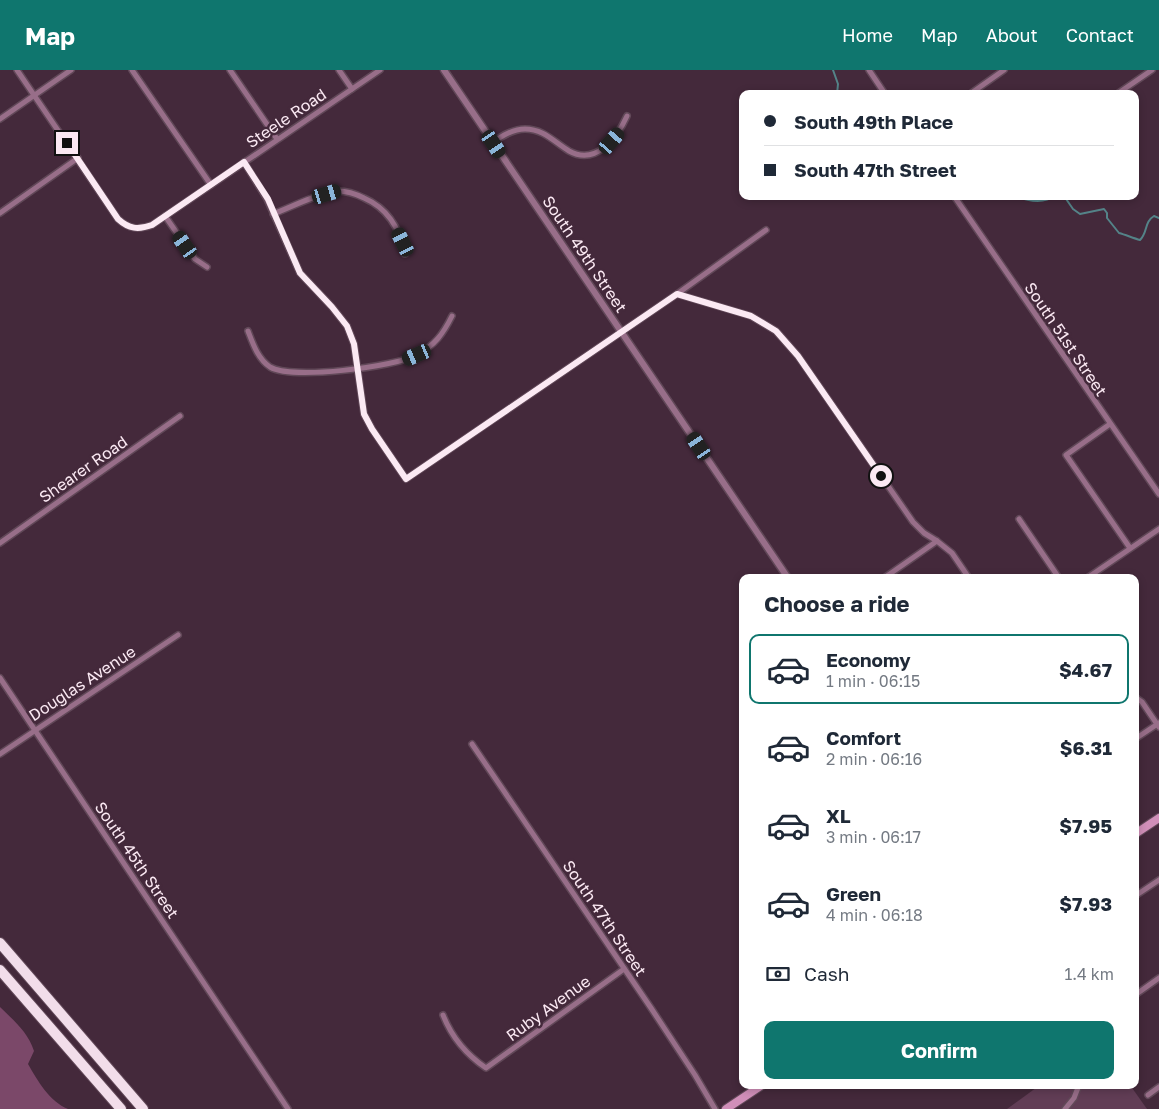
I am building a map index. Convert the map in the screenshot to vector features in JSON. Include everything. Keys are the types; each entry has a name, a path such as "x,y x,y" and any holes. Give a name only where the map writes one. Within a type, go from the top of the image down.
{"highway":[{"path":"0,943 143,1109"},
{"path":"0,970 120,1109"}],"main road":[{"path":"1139,831 1159,818"},
{"path":"726,1109 756,1089"}],"street":[{"path":"0,214 78,158 17,70"},
{"path":"0,120 71,70"},
{"path":"132,70 211,185"},
{"path":"230,70 277,140"},
{"path":"339,70 352,89"},
{"name":"Steele Road","path":"78,158 118,219 129,227 143,228 152,225 380,70"},
{"name":"South 49th Street","path":"444,70 785,574"},
{"path":"869,70 882,90"},
{"path":"976,90 1004,70"},
{"path":"1123,90 1152,70"},
{"path":"493,142 514,131 532,130 543,133 570,152 587,155 600,152 612,141 620,131 627,116"},
{"path":"244,162 268,199 300,273 347,326 354,344 364,414 406,479 677,294 766,230"},
{"path":"273,214 338,191 352,192 374,202 385,210 403,242 405,254"},
{"name":"South 51st Street","path":"957,200 1159,494"},
{"path":"165,216 195,259 207,267"},
{"path":"677,294 751,316 776,331 798,356 913,522 924,534 938,541 952,552 966,574"},
{"path":"248,331 255,349 270,367 301,373 392,363 417,355 436,342 443,334 452,316"},
{"name":"Shearer Road","path":"0,543 180,416"},
{"path":"1110,424 1066,455 1130,548"},
{"path":"1019,519 1056,574"},
{"path":"1093,574 1159,529"},
{"path":"890,574 938,541"},
{"name":"Douglas Avenue","path":"0,754 178,635"},
{"name":"South 45th Street","path":"0,678 288,1109"},
{"path":"1139,700 1158,725 1139,737"},
{"name":"South 47th Street","path":"472,744 695,1075 715,1109"},
{"path":"1139,893 1159,880"},
{"name":"Ruby Avenue","path":"444,1015 448,1026 468,1055 486,1068 624,969"},
{"path":"1139,992 1159,978"},
{"path":"1148,1095 1159,1087"},
{"path":"1065,1109 1074,1098 1077,1089"}],"shaded area":[{"path":"0,1007 28,1038 34,1051 28,1064 40,1083 55,1101 68,1109 0,1109"},
{"path":"1034,1089 1133,1089 1147,1109 1007,1109"}],"waterway":[{"path":"833,70 838,84 837,90"},
{"path":"1030,200 1046,200"},
{"path":"1067,200 1073,209 1080,214 1104,209 1107,213 1107,218 1119,233 1140,240 1151,218 1154,216 1159,218"}],"route":[{"path":"67,143 118,219 129,227 136,229 152,225 244,162 268,199 277,224 300,273 347,326 354,344 364,414 406,479 450,447 677,294 751,316 776,331 798,356 881,476"}]}
